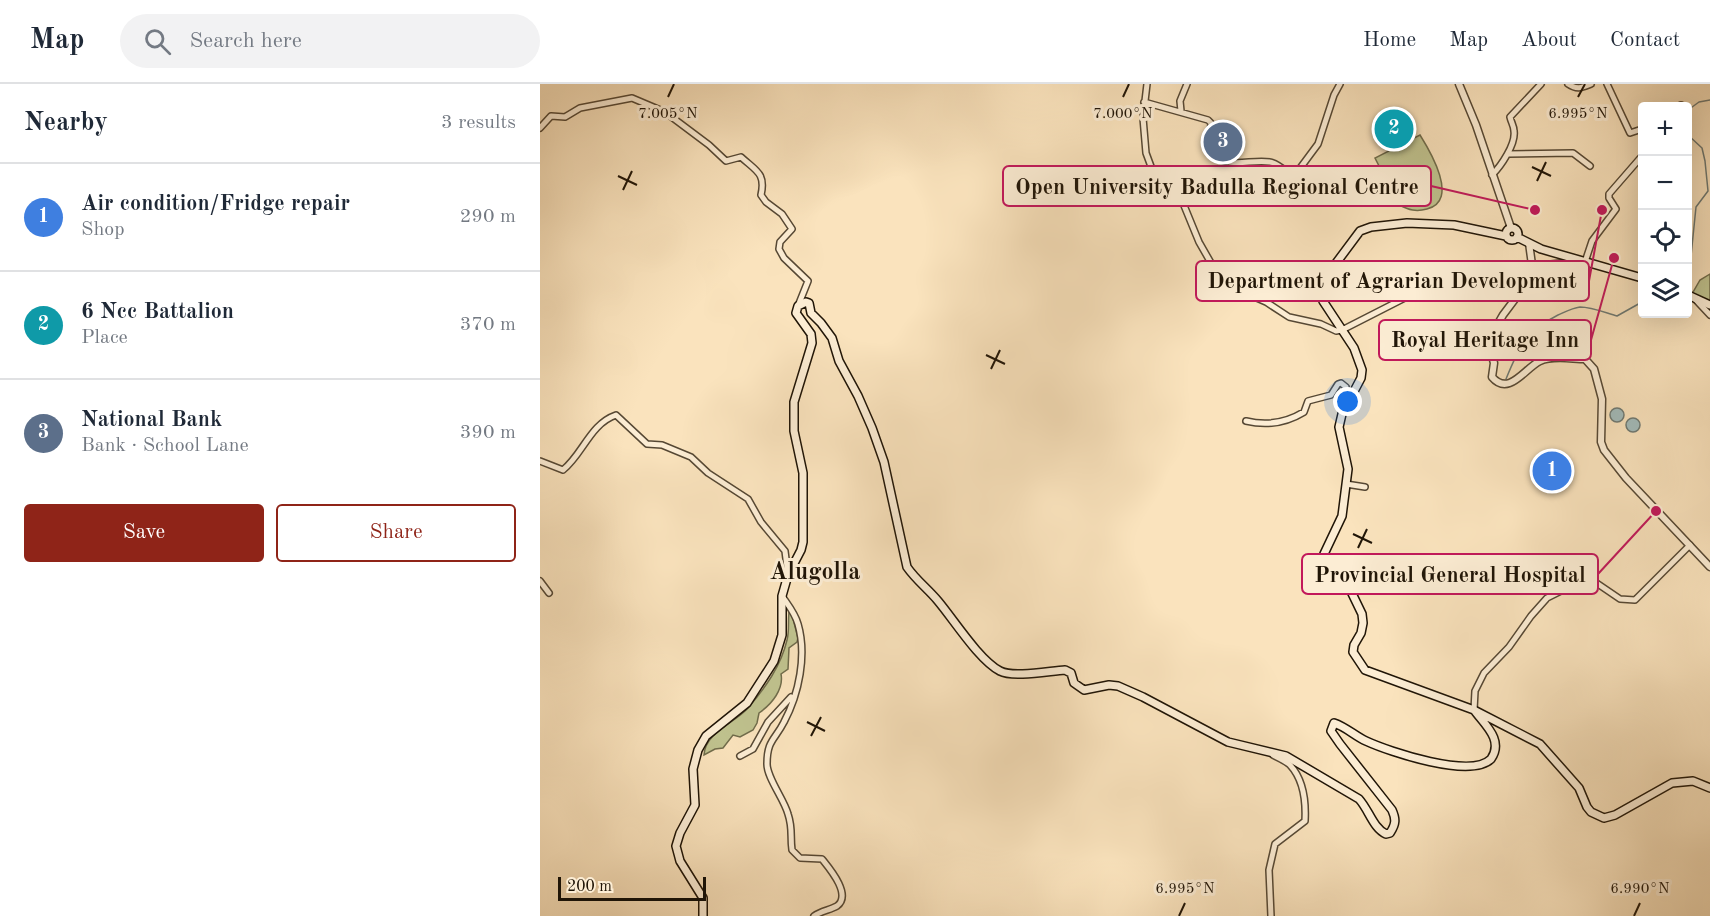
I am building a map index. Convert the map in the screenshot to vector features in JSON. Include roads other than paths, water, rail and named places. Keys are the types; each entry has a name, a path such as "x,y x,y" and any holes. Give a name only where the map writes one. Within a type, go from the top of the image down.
{"main road":[{"path":"1638,277 1582,261 1517,237 1510,240 1506,236 1454,225 1407,223 1371,227 1360,231 1322,282 1323,301 1354,348 1362,370 1361,378 1348,401 1339,427 1348,469 1342,516 1324,554 1327,564 1347,583 1362,614 1361,633 1353,652 1365,670 1474,710 1540,744 1579,788 1587,807 1592,812 1604,818 1615,815 1672,783 1693,781 1710,788"},
{"path":"1506,236 1508,230 1512,228 1516,231 1517,237"},
{"path":"1692,297 1710,305"},
{"path":"703,916 703,898 680,861 676,846 680,833 695,805 693,769 698,750 706,736 747,703 774,661 782,635 782,596 788,575 803,542 803,473 794,431 794,402 813,343 811,334 796,314 798,306 806,302 811,313 821,322 832,338 839,361 858,396 884,462 907,567 917,581 937,599 980,654 999,671 1010,674 1065,670 1071,673 1074,683 1084,690 1109,685 1118,686 1228,742 1286,756 1359,800 1367,808 1376,826 1386,834 1390,833 1395,825 1392,810 1331,731 1334,723 1366,741 1421,760 1478,766 1491,759 1496,744 1492,734 1474,710"}],"street":[{"path":"1147,84 1144,102 1146,153 1156,180 1183,203 1214,273 1234,288 1266,302 1289,317 1321,324 1336,331 1442,279 1453,281 1532,266 1582,261 1592,241 1616,209 1609,194 1638,161"},
{"path":"1181,111 1180,101 1187,84"},
{"path":"1144,102 1208,120 1211,123 1211,147 1217,158 1225,162 1272,162 1295,175 1318,144 1334,95 1340,84"},
{"path":"1459,84 1512,228"},
{"path":"1492,175 1508,154 1515,132 1510,117 1541,84"},
{"path":"1568,84 1581,88 1591,84"},
{"path":"1607,84 1630,133 1638,130"},
{"path":"540,128 550,116 565,117 580,108 632,98 665,112 710,145 726,161 741,157 764,182 761,195 783,214 792,229 780,242 779,249 784,258 808,281 798,306"},
{"path":"580,100 580,108"},
{"path":"1508,154 1573,153 1590,166"},
{"path":"1529,243 1533,272 1491,336 1489,345 1494,363 1492,377 1497,382 1505,384 1513,382 1540,361 1585,358 1594,369 1602,399 1601,442 1604,450 1626,478 1710,567"},
{"path":"1692,298 1710,315"},
{"path":"1246,421 1261,424 1290,420 1304,412 1308,401 1331,395 1341,382 1346,387 1343,395 1348,401"},
{"path":"540,461 563,470 574,462 589,437 605,419 616,415 646,444 662,445 691,457 708,472 748,499 761,522 784,551 788,575"},
{"path":"1346,484 1365,487"},
{"path":"1474,710 1475,691 1484,673 1509,647 1531,615 1547,598 1583,580 1595,582 1620,599 1635,600 1690,545"},
{"path":"540,581 549,593"},
{"path":"782,596 794,612 802,644 800,671 795,694 784,723 768,744 767,766 788,811 793,830 792,850 800,858 822,859 833,873 841,890 842,898 838,905 814,916"},
{"path":"740,756 753,749 768,722 795,694"},
{"path":"1266,751 1289,764 1299,779 1306,807 1305,821 1275,844 1269,870 1271,916"}],"water":[{"path":"1617,408 1622,410 1624,415 1622,420 1617,422 1612,420 1610,415 1612,410"},
{"path":"1633,418 1638,420 1640,425 1638,430 1633,432 1628,430 1626,425 1628,420"}],"waterway":[{"path":"1692,107 1699,102 1710,100"},
{"path":"1692,139 1702,148 1708,191 1696,207 1692,246"},
{"path":"1506,379 1525,341 1547,321 1580,307 1617,316 1638,304"}],"place":[{"name":"6 Ncc Battalion","path":"1394,129"},
{"name":"National Bank","path":"1223,142"},
{"name":"Open University Badulla Regional Centre","path":"1535,210"},
{"name":"Department of Agrarian Development","path":"1602,210"},
{"name":"Royal Heritage Inn","path":"1614,258"},
{"name":"Air condition/Fridge repair","path":"1552,471"},
{"name":"Provincial General Hospital","path":"1656,511"}],"district":[{"name":"Alugolla","path":"815,573"}]}
